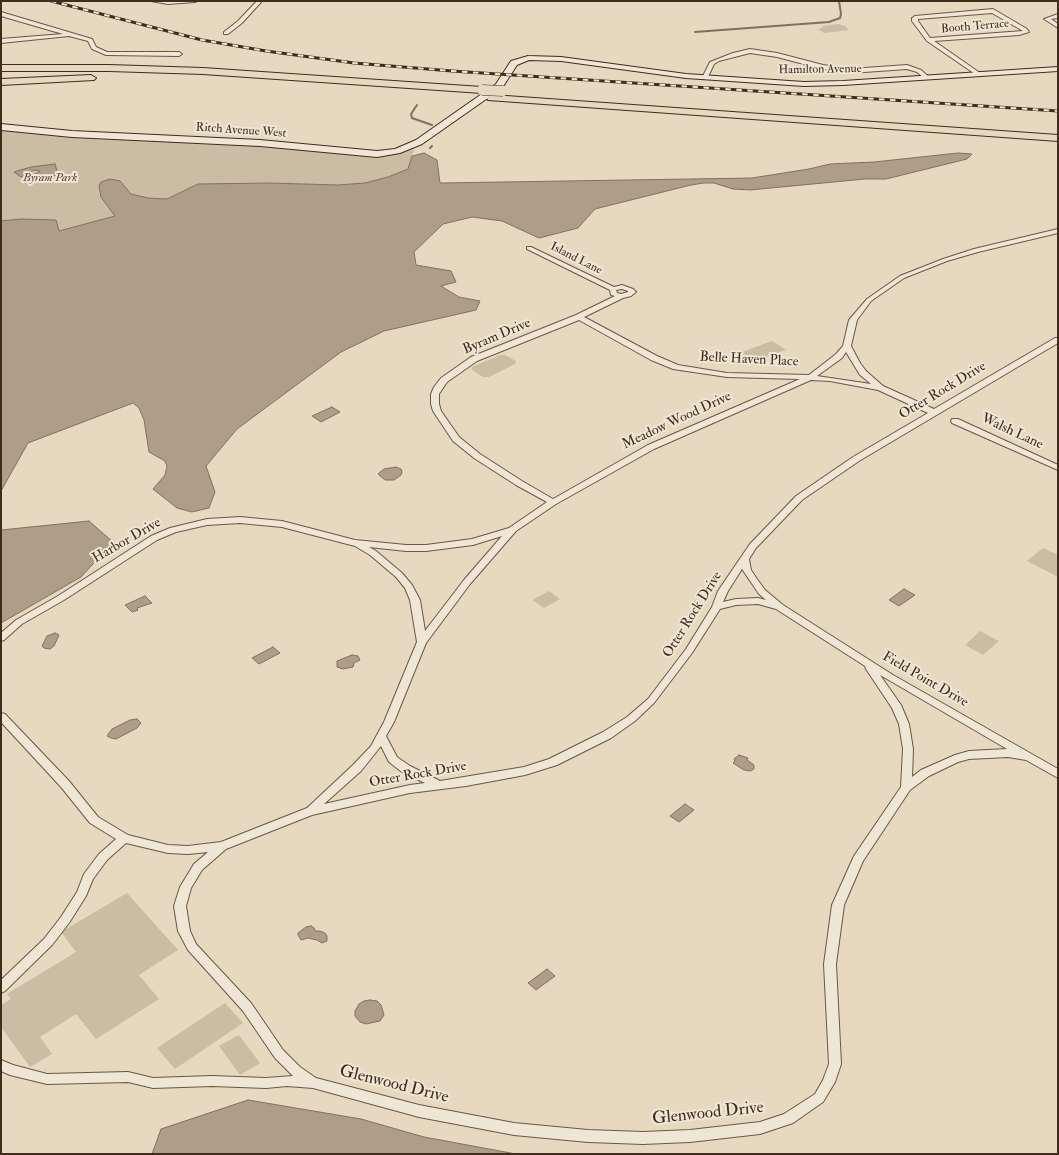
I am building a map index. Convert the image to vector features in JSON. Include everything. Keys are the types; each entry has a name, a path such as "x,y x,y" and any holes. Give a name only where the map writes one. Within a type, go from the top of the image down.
{"highway":[{"path":"1,61 471,97 1058,138"},
{"path":"1,68 85,68 503,91 1058,129"},
{"path":"1,76 178,74"},
{"path":"116,78 178,74"},
{"path":"1,82 101,78"},
{"path":"756,117 1058,146"}],"main road":[{"name":"Hamilton Avenue","path":"468,110 499,86 512,66 537,61 583,62 705,78 820,84 1058,69"},
{"name":"Ritch Avenue West","path":"1,127 72,134 260,143 377,154 397,151 412,146 468,110"}],"street":[{"path":"153,1 195,1"},
{"path":"226,33 240,22 260,1"},
{"name":"Booth Terrace","path":"993,11 1026,32 929,40 915,21 915,18 993,11"},
{"path":"1,14 90,40 94,48 110,53 179,54"},
{"path":"1058,16 1047,19 1058,26"},
{"path":"1,41 72,35"},
{"path":"929,40 978,74"},
{"path":"705,78 712,63 717,60 750,51 777,55 823,67 850,70 907,67 919,71 926,77"},
{"name":"Meadow Wood Drive","path":"310,811 357,768 375,748 422,642 466,582 513,529 553,502 651,447 811,377 840,356 847,346 853,320 869,300 902,277 938,262 976,250 1058,231"},
{"name":"Island Lane","path":"529,248 613,289"},
{"path":"622,286 631,290 630,294 621,296 614,294 613,289 622,286"},
{"name":"Byram Drive","path":"553,502 519,483 477,456 456,439 437,411 435,394 438,387 444,380 474,359 579,317 621,296"},
{"name":"Belle Haven Place","path":"579,317 654,358 676,367 727,375 811,377 851,381 880,388"},
{"name":"Otter Rock Drive","path":"310,811 385,794 525,771 553,762 607,735 631,719 651,701 689,651 717,607 723,591 746,559 753,546 799,498 835,472 1058,340"},
{"path":"847,346 859,368 880,388 935,413"},
{"name":"Walsh Lane","path":"954,420 1058,468"},
{"name":"Harbor Drive","path":"1,638 19,622 61,598 139,547 173,530 207,522 227,520 259,521 282,524 355,543 406,548 426,548 473,542 513,529"},
{"name":"Harbor Drive","path":"355,543 374,553 399,575 409,587 415,600 422,642"},
{"name":"Field Point Drive","path":"746,559 747,570 753,580 762,592 780,607 866,662 1058,774"},
{"name":"Field Point Drive","path":"717,607 736,602 758,601 780,607"},
{"path":"866,662 897,707 904,724 908,749 906,787"},
{"path":"1,716 65,784 94,820 124,838 140,843 168,850 188,850 222,846 310,811"},
{"path":"381,736 393,759 406,769 438,785"},
{"name":"Glenwood Drive","path":"1,1065 10,1070 47,1079 128,1077 153,1083 212,1081 266,1083 287,1081 313,1083 360,1096 437,1114 514,1129 588,1136 643,1138 690,1136 760,1128 788,1119 807,1107 819,1098 828,1082 835,1064 830,964 838,906 858,859 906,787 925,773 955,759 969,755 1008,753 1029,757"},
{"path":"1,988 48,942 65,920 82,893 88,877 103,857 124,838"},
{"name":"Glenwood Drive","path":"222,846 198,867 186,887 180,906 184,931 192,947 247,1006 279,1054 296,1071 313,1083"}],"green space":[{"path":"838,24 845,26 849,30 824,33 818,29 822,28 823,26"},
{"name":"Byram Park","path":"1,130 62,136 239,144 372,157 392,155 414,149 408,169 388,177 365,183 337,185 269,183 198,184 167,199 148,198 131,194 120,181 101,197 115,216 58,231 1,221"},
{"path":"772,341 786,350 752,362 739,353"},
{"path":"500,355 505,355 516,361 515,364 489,377 483,377 472,370 472,367"},
{"path":"1043,548 1058,555 1058,577 1027,561"},
{"path":"549,591 560,599 544,608 532,600"},
{"path":"980,631 999,641 983,655 965,645"},
{"path":"127,893 178,950 139,975 159,999 96,1039 76,1014 40,1037 52,1054 30,1067 1,1027 1,1005 11,999 7,994 76,952 61,932"},
{"path":"225,1003 243,1023 175,1069 157,1048"},
{"path":"239,1035 260,1063 240,1075 219,1046"}],"shaded area":[{"path":"424,153 437,160 440,183 752,178 809,169 830,164 874,162 958,153 972,154 967,159 886,179 865,179 750,190 733,189 714,183 691,185 595,209 578,228 539,238 502,221 472,217 443,224 414,252 416,265 451,271 456,282 441,286 459,297 480,301 476,310 384,331 341,352 237,429 206,466 215,492 209,508 192,512 177,508 153,489 165,475 167,466 165,461 149,452 144,420 139,408 133,403 28,443 1,491 1,221 21,219 56,220 59,231 115,216 101,197 99,186 101,182 110,179 120,181 131,194 148,198 167,199 198,184 269,183 338,185 365,183 388,177 408,169 412,156"},
{"path":"55,164 58,175 30,179 29,176 40,171 34,170 21,177 14,172 31,167"},
{"path":"332,407 340,412 321,422 312,416"},
{"path":"396,467 401,469 402,472 401,475 394,480 385,480 378,474 384,469"},
{"path":"89,521 113,542 81,577 1,623 1,530"},
{"path":"904,589 915,595 899,606 889,600"},
{"path":"145,596 152,603 137,608 138,610 132,612 125,605"},
{"path":"55,633 59,635 54,646 50,649 44,648 42,646 47,636"},
{"path":"273,647 280,653 259,664 252,658"},
{"path":"352,655 358,656 360,660 354,663 353,667 343,669 337,667 337,661"},
{"path":"137,719 141,723 137,728 116,739 107,736 112,729 130,720"},
{"path":"739,755 748,758 747,760 754,765 754,769 750,771 744,770 733,763 735,761 734,759"},
{"path":"685,804 694,810 679,822 670,816"},
{"path":"311,926 315,931 325,933 327,936 327,941 322,943 308,938 301,940 298,933 306,927"},
{"path":"547,969 555,976 536,990 528,983"},
{"path":"370,1000 377,1001 381,1005 384,1015 380,1021 366,1024 360,1022 355,1016 355,1011 359,1004"},
{"path":"248,1100 361,1119 424,1137 516,1154 152,1154 161,1129"}],"waterway":[{"path":"695,32 829,22 840,18 841,14 839,1"},
{"path":"417,105 411,114 412,118 432,125"}],"railway":[{"path":"51,1 202,40 266,51 354,63 452,71 1058,111"}]}
